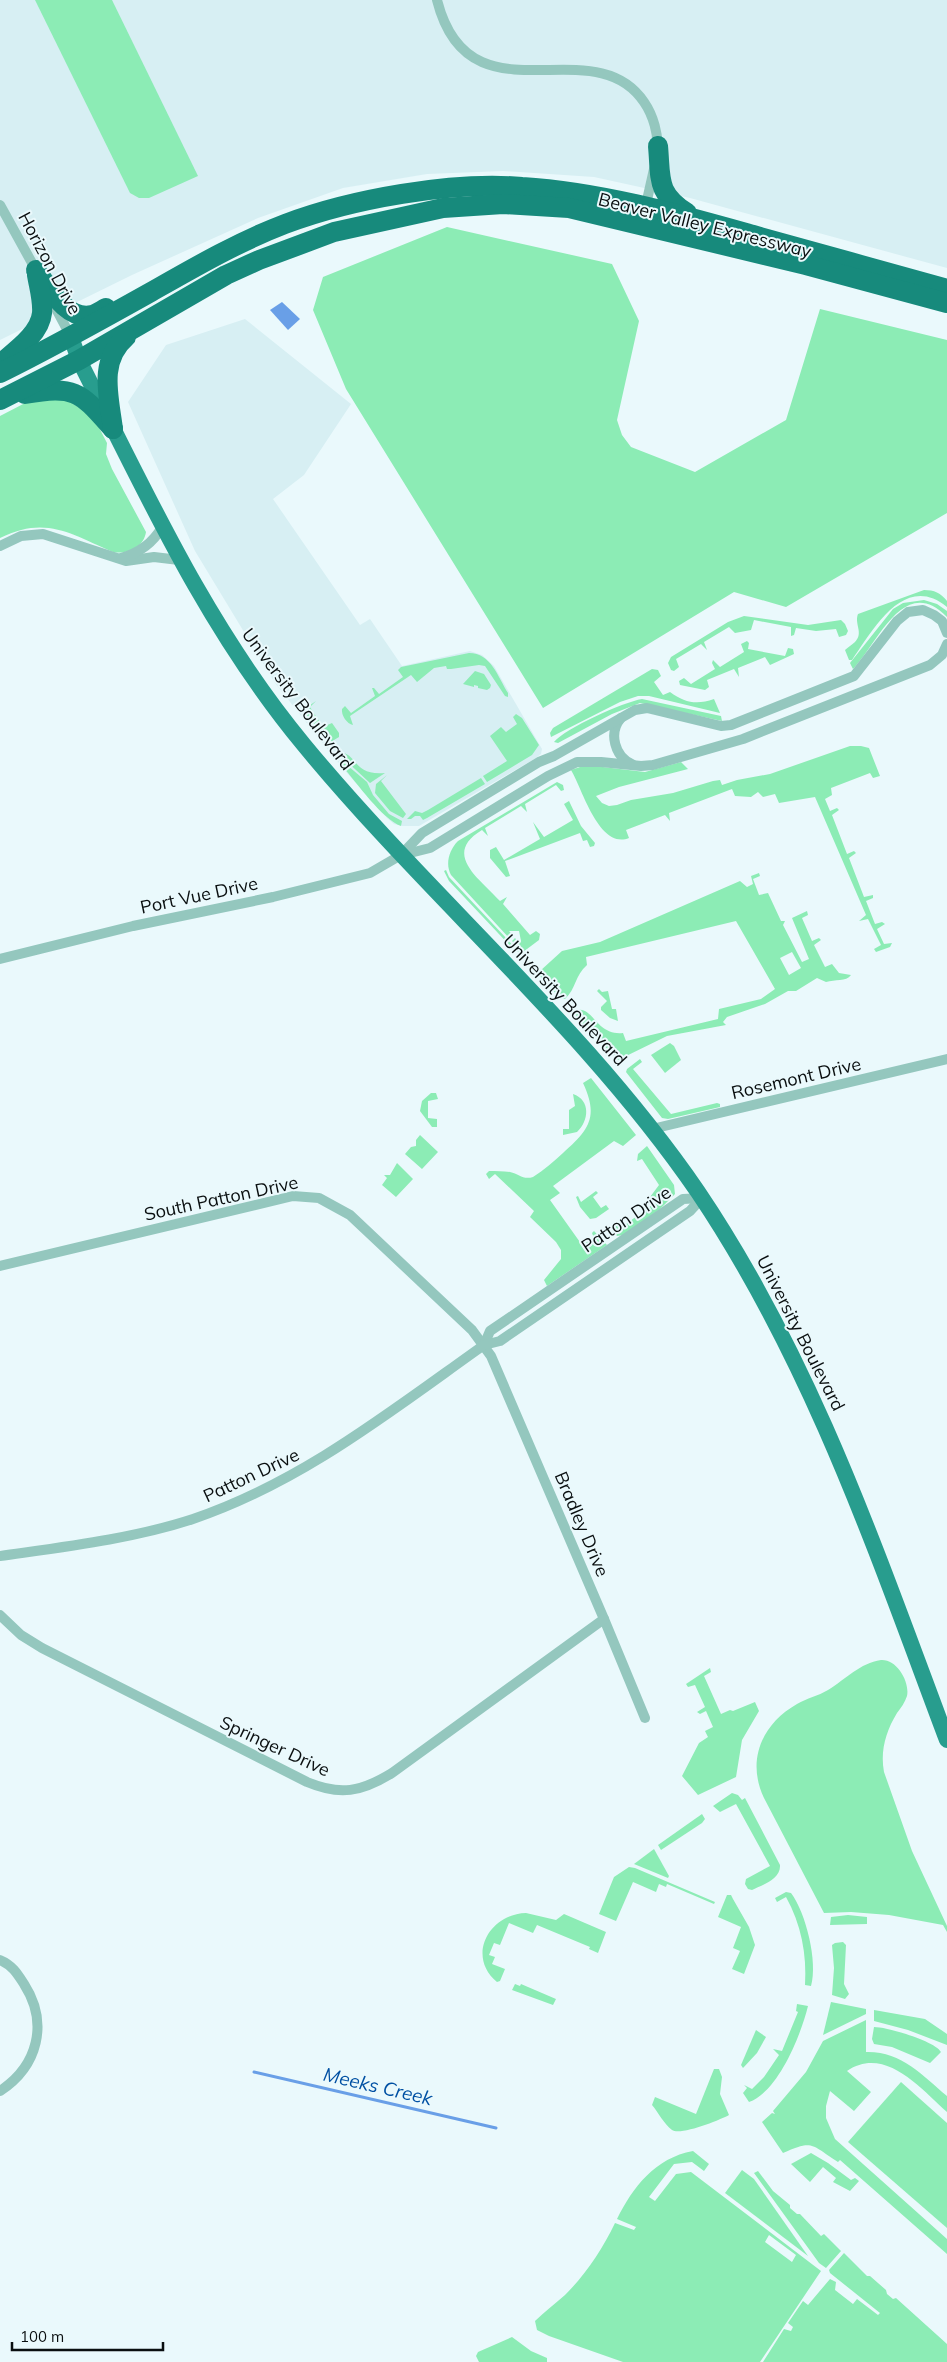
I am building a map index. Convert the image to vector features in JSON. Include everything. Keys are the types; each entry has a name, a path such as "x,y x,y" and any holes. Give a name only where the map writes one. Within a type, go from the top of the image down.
{"highway":[{"path":"658,146 665,195 673,204 700,220"},
{"name":"Beaver Valley Expressway","path":"0,373 71,337 222,251 289,222 334,208 401,195 455,188 521,186 643,215 947,303"},
{"name":"Beaver Valley Expressway","path":"2,399 79,360 243,267 296,245 363,225 443,208 504,204 700,220 947,289"},
{"path":"36,270 67,309 80,315 92,315 151,282 164,285"},
{"path":"0,364 24,343 41,320 42,304 36,270"},
{"path":"113,429 107,384 108,366 118,344 144,322"},
{"path":"2,399 48,390 68,391 85,398 113,429"}],"main road":[{"name":"University Boulevard","path":"71,337 79,360 179,560 222,632 271,703 307,749 401,855 557,1018 608,1075 652,1129 702,1198 765,1303 815,1400 854,1492 947,1740"}],"street":[{"path":"437,0 446,24 458,43 473,57 490,66 509,70 594,72 625,82 640,97 649,111 658,146 643,215"},
{"name":"Horizon Drive","path":"0,205 71,337"},
{"path":"117,559 134,554 155,540 162,527"},
{"path":"0,546 21,536 43,534 117,559 132,561 154,557 179,560"},
{"path":"401,855 422,833 539,762 554,756 635,710 647,708 721,726 730,725 854,676 860,671 897,621 908,612 924,610 934,614 942,621 947,633"},
{"path":"401,855 430,848 548,776 577,762 600,762 635,766 653,765 762,732 930,665 942,655 947,644"},
{"path":"624,716 617,723 615,729 616,747 622,758 635,766"},
{"name":"Port Vue Drive","path":"0,959 133,926 272,897 361,875 382,868 401,855"},
{"name":"Rosemont Drive","path":"652,1129 947,1059"},
{"name":"South Patton Drive","path":"0,1266 270,1200 293,1196 310,1196 329,1202 350,1215 472,1330 484,1346"},
{"name":"Patton Drive","path":"0,1556 166,1526 192,1519 253,1495 337,1449 484,1346 490,1331 674,1205 683,1200 702,1198"},
{"name":"Bradley Drive","path":"484,1346 497,1366 645,1718"},
{"name":"Springer Drive","path":"0,1615 21,1635 42,1648 307,1782 323,1788 343,1791 361,1788 392,1773 604,1619"},
{"path":"0,1960 13,1968 25,1985 36,2006 39,2026 37,2040 30,2058 16,2079 0,2091"}],"shaded area":[{"path":"0,0 947,0 947,268 690,198 594,177 503,171 427,174 343,188 258,218 132,275 0,340"},
{"path":"245,319 351,404 304,475 273,499 360,625 370,619 402,666 470,651 482,655 494,666 542,749 541,754 536,758 419,826 394,824 387,818 340,765 275,683 195,551 128,402 166,345"}],"green space":[{"path":"35,0 112,0 198,176 149,198 139,198 130,193"},
{"path":"447,227 612,264 639,321 617,420 622,435 631,447 695,472 786,420 820,309 947,340 947,513 786,607 734,592 543,708 346,389 313,310 323,277"},
{"path":"57,394 93,416 107,443 106,454 112,469 146,532 142,542 134,549 118,553 113,552 71,534 45,528 16,531 0,538 0,416 29,401"},
{"path":"924,590 940,594 947,601 947,607 931,598 917,596 904,600 891,609 880,621 852,660 849,660 845,650 858,639 858,614"},
{"path":"924,600 937,604 947,611 947,617 932,606 918,603 905,607 882,630 853,669 850,663 893,609 903,603"},
{"path":"744,616 808,625 841,620 848,631 846,635 839,637 836,629 816,631 796,628 794,635 791,636 791,627 754,620 751,630 735,633 729,627 704,642 707,650 701,644 676,659 679,667 674,671 671,670 668,663 671,657 728,622"},
{"path":"747,641 749,643 748,649 785,656 788,648 793,649 794,654 770,665 765,657 738,668 739,677 734,669 707,680 709,687 705,690 680,685 679,681 684,678 691,684 715,669 712,663 713,660 720,667 744,652 741,644"},
{"path":"469,653 477,654 488,661 497,673 508,693 508,697 505,696 485,666 447,669 446,666 434,668 417,682 411,675 350,716 353,725 343,716 342,709 345,706 351,713 375,696 372,688 379,694 403,677 398,670 401,667"},
{"path":"652,669 658,670 661,676 654,682 663,695 670,692 681,699 691,702 714,699 720,713 649,696 638,696 620,702 551,737 550,733 553,728"},
{"path":"475,671 484,674 491,685 490,688 487,690 474,685 474,687 463,684"},
{"path":"642,699 721,716 722,721 640,703 612,714 558,743 554,742 560,736 595,716"},
{"path":"316,701 310,707 323,727 332,723 339,733 339,737 329,743 303,710"},
{"path":"516,714 522,718 539,745 532,755 487,782 483,776 507,761 490,736 501,727 506,732 517,724 513,717"},
{"path":"850,746 869,748 880,776 873,778 870,773 831,788 832,795 825,799 830,811 837,808 839,810 832,815 847,854 854,851 856,853 849,858 864,897 873,895 873,898 866,901 875,924 882,922 885,924 877,929 884,944 892,943 890,947 876,952 874,949 881,945 868,919 859,921 866,915 815,797 779,803 775,794 763,797 758,792 751,797 735,796 732,789 669,813 670,821 665,815 626,830 629,838 618,839 609,835 600,827 586,803 571,770 586,765 645,772 681,762 688,769 619,787 596,796 602,803 609,806 631,800 673,793 713,781 720,780 722,785 737,780 770,774"},
{"path":"343,753 351,757 362,769 375,773 385,773 370,783 342,757"},
{"path":"341,760 367,782 373,795 389,814 402,821 401,826 386,816 370,800 343,767"},
{"path":"387,775 381,781 406,814 403,818 390,811 375,793 376,784"},
{"path":"481,778 485,784 427,818 423,820 420,816 415,816 407,819 415,811 422,813 428,810"},
{"path":"557,782 563,785 564,790 561,791 556,785 525,804 527,812 521,806 485,828 488,836 482,830 470,839 465,848 468,866 475,875 500,901 507,897 503,904 530,935 536,931 540,934 539,940 523,952 512,941 515,938 519,943 521,941 519,931 509,931 514,936 510,939 451,875 448,866 449,857 458,841"},
{"path":"569,801 581,826 595,843 594,846 590,847 587,840 583,841 580,833 505,861 510,876 506,877 490,858 490,850 496,847 504,860 540,839 533,822 544,837 573,820 564,804"},
{"path":"446,870 449,877 519,952 514,950 449,881 444,871"},
{"path":"759,873 760,876 753,879 759,895 768,893 781,921 785,921 783,925 802,962 809,959 792,918 807,911 808,915 802,918 812,941 819,938 821,940 814,945 825,967 832,964 839,973 851,975 849,977 843,980 826,982 817,978 796,991 788,991 765,1004 727,1017 723,1022 726,1025 667,1036 618,1060 577,1018 578,1010 588,1013 607,1030 614,1033 623,1033 626,1041 718,1019 719,1009 761,999 775,989 736,921 586,957 587,965 580,973 565,999 559,997 535,971 535,969 540,974 540,971 562,951 600,942 740,881 747,887 753,884 751,876","holes":["792,952 801,968 789,975 780,958"]},
{"path":"599,989 602,992 608,991 612,1009 616,1009 618,1021 610,1018 601,1010 601,1007 607,1001 597,991"},
{"path":"670,1043 674,1046 681,1060 665,1073 651,1055"},
{"path":"640,1059 642,1062 633,1069 671,1114 717,1103 720,1104 720,1107 668,1119 662,1118 626,1072 627,1069"},
{"path":"591,1078 636,1135 623,1146 614,1141 553,1186 560,1193 550,1200 582,1245 594,1238 592,1233 594,1231 607,1245 547,1286 544,1280 561,1259 561,1250 556,1242 530,1217 534,1211 495,1174 489,1179 486,1174 489,1171 502,1171 530,1178 563,1153 585,1130 589,1122 591,1114 590,1105 583,1083"},
{"path":"431,1093 436,1093 438,1099 428,1101 428,1118 437,1119 437,1127 432,1127 420,1111 422,1101"},
{"path":"573,1094 583,1101 586,1117 577,1132 563,1135 563,1129 569,1129 569,1110 575,1106"},
{"path":"420,1135 438,1152 422,1169 405,1154 411,1147 416,1146 416,1140"},
{"path":"647,1146 674,1185 675,1194 660,1209 624,1235 617,1236 612,1231 612,1224 626,1224 656,1202 650,1197 659,1185 642,1159 637,1161 638,1154"},
{"path":"397,1163 413,1179 396,1197 382,1185 387,1178 384,1175 390,1175"},
{"path":"596,1191 598,1193 593,1197 601,1208 606,1205 609,1209 596,1218 590,1219 580,1207 576,1197 578,1196 581,1202"},
{"path":"881,1660 892,1663 897,1667 904,1678 907,1690 907,1696 893,1720 885,1741 883,1749 884,1772 912,1851 947,1926 947,1932 943,1925 889,1915 851,1912 824,1913 764,1798 759,1784 757,1757 766,1733 775,1722 797,1704 828,1690 866,1664"},
{"path":"710,1668 711,1672 704,1676 721,1714 755,1702 759,1711 742,1740 736,1777 698,1795 682,1776 699,1743 708,1737 705,1731 713,1727 706,1711 700,1714 697,1712 705,1707 695,1685 688,1687 686,1684"},
{"path":"732,1793 738,1795 742,1800 745,1798 780,1865 780,1870 774,1878 752,1890 748,1889 745,1884 746,1879 770,1866 736,1804 720,1812 713,1806"},
{"path":"702,1814 705,1819 702,1823 661,1850 658,1845"},
{"path":"654,1849 669,1876 668,1878 634,1864"},
{"path":"629,1867 715,1902 714,1904 667,1884 666,1887 659,1884 656,1892 633,1882 616,1921 599,1914 614,1877"},
{"path":"786,1892 791,1893 806,1925 812,1951 813,1976 811,1986 805,1985 804,1951 796,1918 786,1897 777,1902 775,1898"},
{"path":"727,1895 731,1895 749,1927 755,1945 744,1974 732,1969 740,1951 733,1948 741,1927 718,1917"},
{"path":"526,1913 556,1920 564,1914 606,1932 598,1953 589,1949 590,1947 537,1925 533,1933 509,1923 500,1945 494,1943 489,1955 495,1957 492,1964 505,1969 500,1981 497,1982 488,1972 483,1960 486,1938 492,1928 502,1921 513,1915"},
{"path":"848,1915 867,1917 867,1924 830,1925 831,1917"},
{"path":"843,1942 846,1945 844,1984 849,1994 845,1999 832,1995 834,1968 832,1945"},
{"path":"515,1984 520,1986 521,1984 556,1999 553,2005 512,1990"},
{"path":"831,2002 866,2009 866,2014 823,2035"},
{"path":"797,2004 808,2006 800,2032 787,2061 769,2087 760,2096 749,2102 743,2093 747,2088 744,2085 752,2089 764,2077 779,2055 773,2049 782,2051 798,2012 796,2011"},
{"path":"874,2010 925,2019 947,2034 947,2045 908,2030 874,2021"},
{"path":"866,2020 866,2052 890,2056 920,2073 947,2096 947,2112 902,2073 888,2066 875,2063 861,2064 847,2071 871,2092 854,2111 830,2091 826,2106 826,2118 835,2139 947,2239 947,2254 840,2160 838,2162 817,2148 807,2145 783,2153 762,2122 772,2113 775,2114 773,2111 806,2072 823,2041"},
{"path":"874,2027 921,2039 930,2043 941,2052 930,2063 892,2047 874,2044 872,2039"},
{"path":"756,2030 766,2037 757,2053 743,2068 741,2065"},
{"path":"714,2069 719,2069 722,2077 720,2094 729,2115 709,2124 691,2129 683,2131 672,2130 652,2105 655,2097 696,2114"},
{"path":"901,2082 947,2123 947,2228 848,2142"},
{"path":"693,2151 709,2164 704,2171 692,2162 674,2164 649,2197 655,2201 676,2174 691,2172 821,2271 760,2362 623,2362 537,2330 535,2321 580,2279 605,2243 615,2223 634,2230 636,2227 617,2219 638,2185 656,2167 679,2155","holes":["769,2235 796,2255 792,2262 765,2242"]},
{"path":"811,2153 851,2180 855,2178 859,2181 850,2191 833,2182 836,2178 823,2167 810,2182 791,2164"},
{"path":"742,2170 754,2179 808,2256 725,2193"},
{"path":"758,2171 773,2191 790,2205 790,2208 797,2214 800,2214 821,2236 824,2234 841,2251 826,2268 819,2263 754,2173"},
{"path":"844,2253 867,2276 870,2276 886,2290 887,2294 893,2299 896,2298 947,2344 947,2362 763,2362 784,2329 791,2331 793,2327 788,2323 803,2301 808,2305 830,2279 836,2282 835,2290 853,2304 857,2299 878,2315 880,2313 830,2273 829,2270"},
{"path":"512,2337 531,2351 547,2358 547,2362 479,2362 476,2356 478,2352"}],"water":[{"path":"282,302 300,319 288,330 270,310"}],"waterway":[{"name":"Meeks Creek","path":"254,2072 496,2128"}]}
